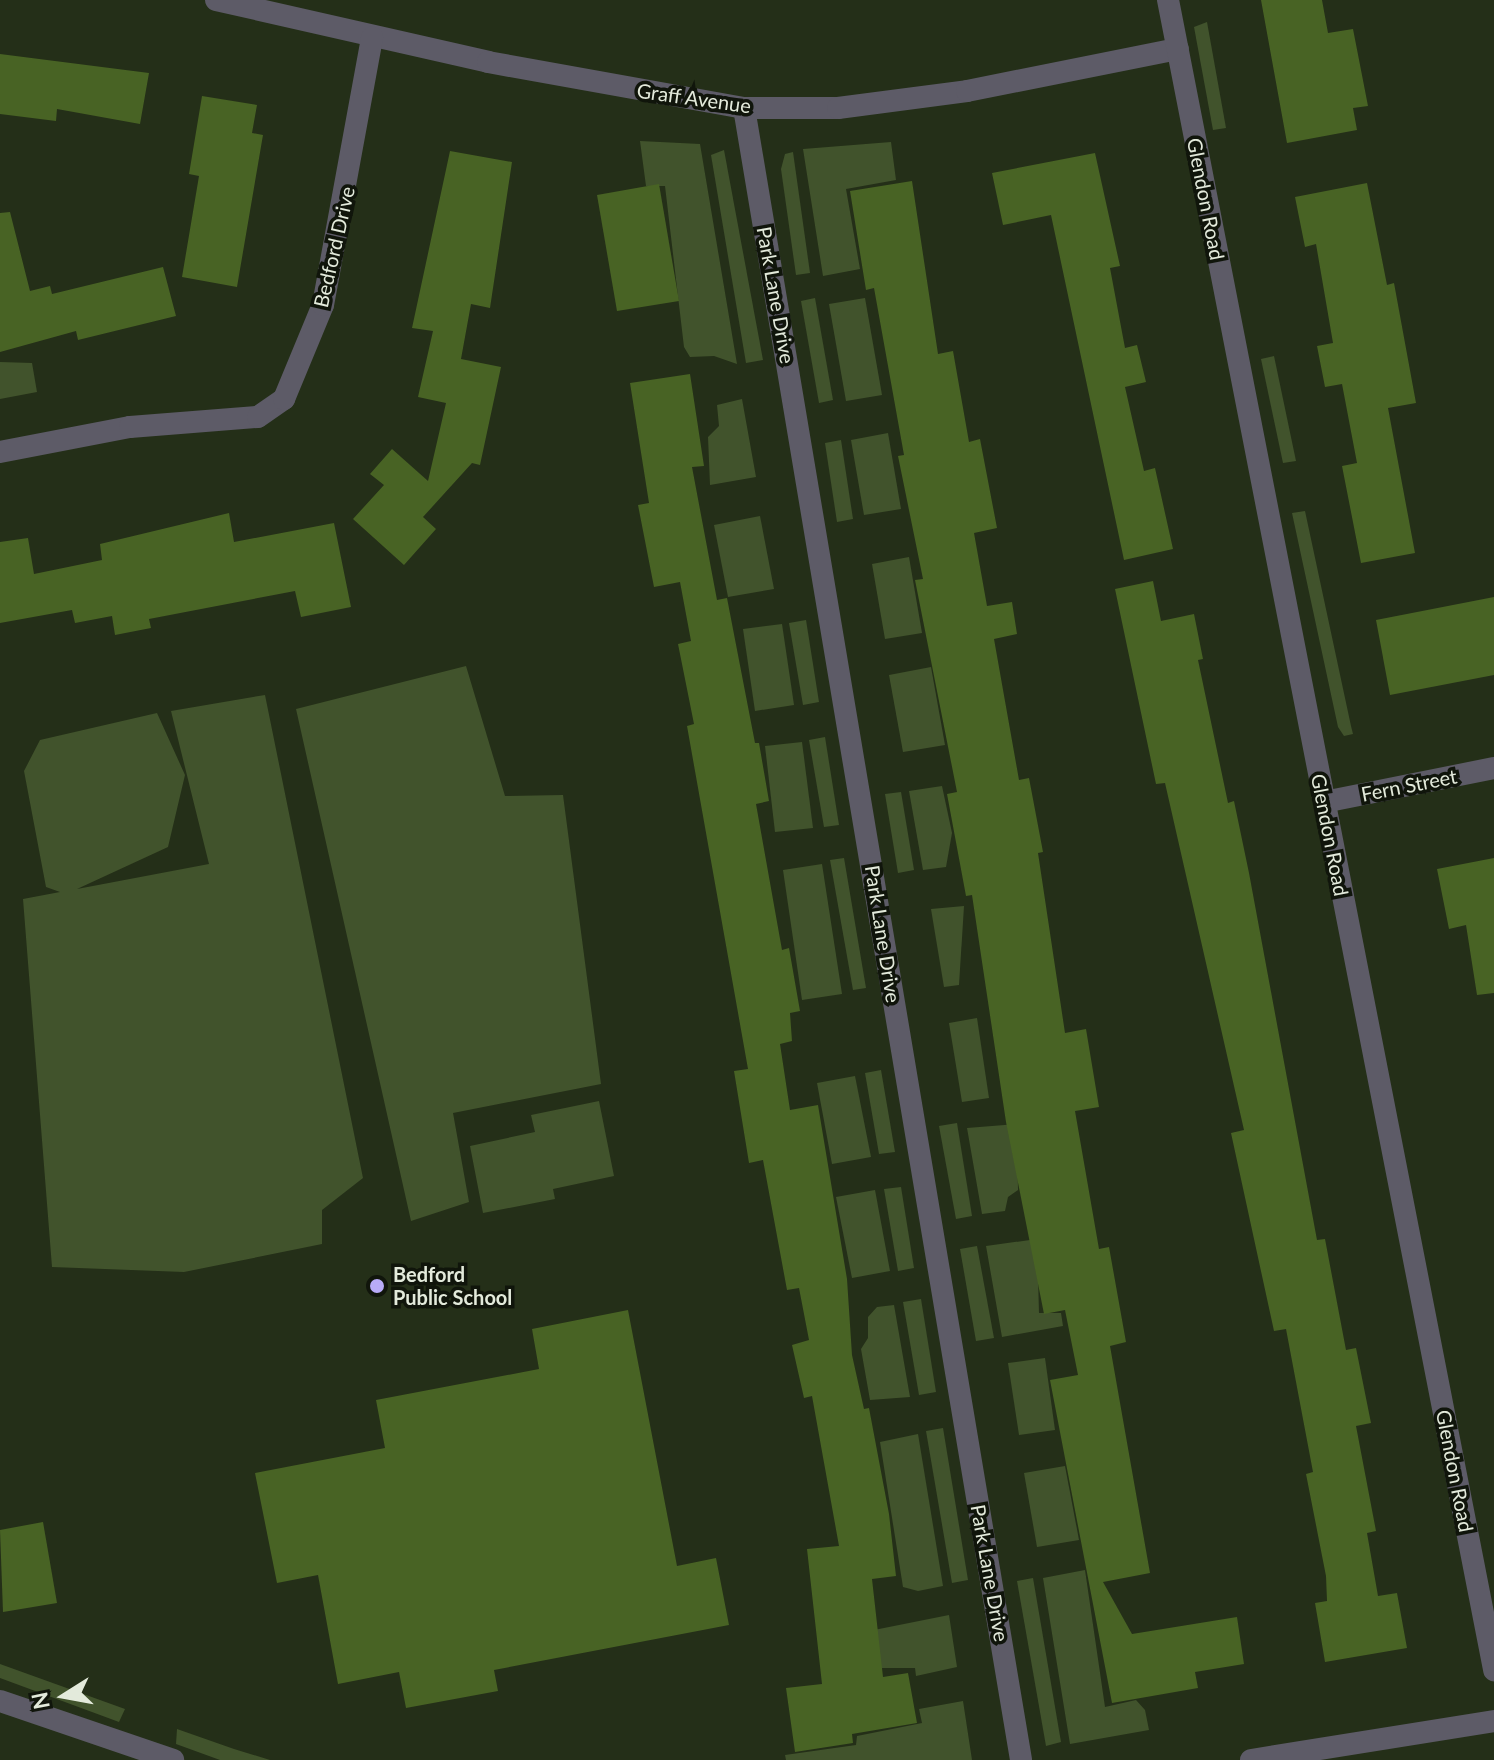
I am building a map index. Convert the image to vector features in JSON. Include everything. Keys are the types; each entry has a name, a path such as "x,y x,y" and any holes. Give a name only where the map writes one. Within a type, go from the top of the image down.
{"street":[{"name":"Graff Avenue","path":"216,0 372,37 744,108 838,108 967,91 1178,49"},
{"name":"Glendon Road","path":"1168,0 1494,1670"},
{"name":"Bedford Drive","path":"0,452 130,427 258,417 284,399 323,305 372,37"},
{"name":"Park Lane Drive","path":"744,108 1021,1760"},
{"name":"Fern Street","path":"1324,802 1494,768"},
{"path":"0,1701 173,1760"},
{"path":"1251,1760 1494,1721"}],"green space":[{"path":"1207,22 1226,128 1213,130 1194,27"},
{"path":"640,141 700,144 737,364 714,356 690,357 684,347 665,186 646,186"},
{"path":"891,142 896,180 846,189 860,269 823,276 803,149"},
{"path":"724,150 763,360 746,363 711,155"},
{"path":"793,152 810,273 796,275 781,169 785,154"},
{"path":"815,298 833,400 819,403 801,301"},
{"path":"865,298 882,395 846,401 829,304"},
{"path":"1274,356 1296,461 1283,463 1261,359"},
{"path":"0,362 32,363 37,392 0,399"},
{"path":"742,399 756,477 710,485 708,437 719,426 717,405"},
{"path":"888,433 901,509 864,515 851,440"},
{"path":"841,440 853,519 837,522 825,443"},
{"path":"1305,511 1353,734 1344,736 1338,727 1292,513"},
{"path":"760,516 774,589 728,597 714,525"},
{"path":"909,557 922,633 885,639 872,564"},
{"path":"806,620 819,702 803,705 789,623"},
{"path":"782,624 794,705 755,711 743,629"},
{"path":"466,666 505,796 563,795 601,1084 453,1113 469,1202 411,1221 296,709"},
{"path":"931,667 945,745 903,752 889,675"},
{"path":"265,695 363,1178 322,1210 322,1244 184,1272 52,1267 23,899 60,892 46,887 24,771 40,740 157,713 185,775 168,847 77,889 209,864 171,711"},
{"path":"825,737 839,825 824,827 809,740"},
{"path":"802,742 813,828 775,832 765,746"},
{"path":"942,786 952,833 946,867 923,870 909,791"},
{"path":"901,792 914,870 898,873 885,794"},
{"path":"844,858 866,988 853,990 830,860"},
{"path":"822,864 842,994 802,1000 783,870"},
{"path":"964,906 959,985 944,987 931,909"},
{"path":"977,1018 989,1098 962,1102 949,1023"},
{"path":"881,1070 895,1152 879,1154 865,1073"},
{"path":"855,1076 871,1157 832,1164 817,1083"},
{"path":"599,1101 614,1176 553,1189 555,1199 483,1213 470,1146 535,1132 531,1115"},
{"path":"957,1123 972,1216 956,1219 939,1126"},
{"path":"1017,1124 1018,1190 1008,1197 1005,1211 982,1214 967,1128"},
{"path":"901,1187 914,1268 898,1271 884,1189"},
{"path":"875,1190 890,1271 852,1278 836,1197"},
{"path":"1037,1239 1039,1313 1061,1313 1063,1326 1002,1337 986,1246"},
{"path":"977,1246 994,1338 976,1341 960,1249"},
{"path":"921,1299 936,1392 919,1395 903,1302"},
{"path":"894,1305 910,1397 870,1400 861,1349 868,1338 868,1317 877,1307"},
{"path":"1045,1358 1055,1430 1019,1435 1008,1363"},
{"path":"943,1428 968,1580 952,1583 926,1431"},
{"path":"918,1434 943,1586 918,1591 903,1587 880,1442"},
{"path":"1065,1466 1079,1540 1037,1547 1024,1473"},
{"path":"1085,1570 1105,1707 1136,1700 1145,1710 1149,1730 1070,1744 1043,1578"},
{"path":"1033,1578 1061,1742 1046,1746 1017,1581"},
{"path":"949,1615 957,1667 916,1676 915,1668 880,1668 874,1630"},
{"path":"0,1664 125,1709 119,1722 0,1678"},
{"path":"963,1701 972,1760 786,1760 785,1755 856,1745 857,1736 922,1723 919,1709"},
{"path":"177,1729 270,1760 220,1760 176,1744"}],"building":[{"path":"1261,0 1322,0 1328,33 1353,29 1368,106 1353,108 1357,130 1287,143"},
{"path":"0,54 149,73 140,124 57,109 56,121 0,114"},
{"path":"202,96 257,105 252,133 263,135 237,287 182,277 199,176 189,174"},
{"path":"450,151 512,162 490,308 471,304 461,359 501,367 480,465 472,463 423,517 436,529 404,565 353,519 384,485 370,474 392,449 428,481 446,403 418,397 433,331 412,328"},
{"path":"1095,153 1120,266 1110,268 1125,348 1137,345 1146,382 1125,387 1144,471 1155,468 1173,549 1124,560 1051,215 1003,225 992,173"},
{"path":"912,181 938,354 953,351 969,442 980,439 997,528 974,533 987,606 1012,602 1017,634 994,639 1019,780 1029,778 1043,852 1038,853 1065,1033 1086,1029 1099,1107 1075,1111 1099,1249 1109,1247 1126,1342 1110,1346 1150,1573 1103,1582 1132,1634 1237,1617 1244,1664 1195,1672 1198,1688 1112,1703 1050,1380 1078,1375 1065,1310 1044,1314 1006,1122 972,895 966,896 947,794 957,792 915,580 923,579 898,456 904,455 874,288 866,290 850,191"},
{"path":"1367,183 1387,285 1394,283 1416,403 1388,408 1415,553 1361,563 1342,466 1357,463 1342,384 1325,387 1317,346 1333,343 1316,244 1305,247 1295,197"},
{"path":"659,184 679,301 617,311 597,195"},
{"path":"10,212 30,291 50,286 52,294 163,267 176,316 78,340 76,331 0,352 0,213"},
{"path":"690,374 704,466 692,467 717,600 727,598 755,743 759,743 769,801 756,804 782,950 789,948 800,1011 790,1013 792,1041 780,1044 790,1110 818,1105 847,1279 852,1355 864,1409 869,1408 889,1514 896,1576 872,1579 883,1677 908,1673 917,1723 852,1734 853,1743 795,1752 786,1688 822,1684 807,1549 839,1546 812,1396 804,1398 792,1345 809,1340 799,1288 787,1290 763,1160 749,1163 734,1071 748,1069 687,726 694,724 678,644 691,641 680,582 654,587 638,505 649,503 630,383"},
{"path":"229,513 234,542 334,523 351,607 301,617 295,591 149,619 151,628 115,635 112,616 75,623 72,610 0,623 0,542 28,538 34,574 102,560 100,544"},
{"path":"1153,581 1161,621 1194,614 1203,659 1198,660 1228,803 1234,801 1249,873 1317,1240 1325,1239 1346,1350 1356,1348 1371,1423 1356,1426 1376,1531 1367,1533 1378,1596 1397,1593 1407,1648 1325,1662 1315,1603 1327,1601 1326,1576 1306,1474 1313,1472 1286,1329 1274,1331 1231,1133 1244,1130 1165,783 1156,784 1115,589"},
{"path":"1494,597 1494,675 1390,695 1376,620"},
{"path":"1494,858 1494,993 1477,995 1466,925 1449,929 1437,869"},
{"path":"628,1310 677,1566 716,1558 729,1625 494,1670 498,1691 406,1708 399,1672 338,1684 318,1575 277,1583 255,1473 385,1448 376,1400 539,1369 532,1329"},
{"path":"43,1522 57,1603 3,1612 0,1530"}],"place":[{"name":"Bedford Public School","path":"377,1286"}]}
